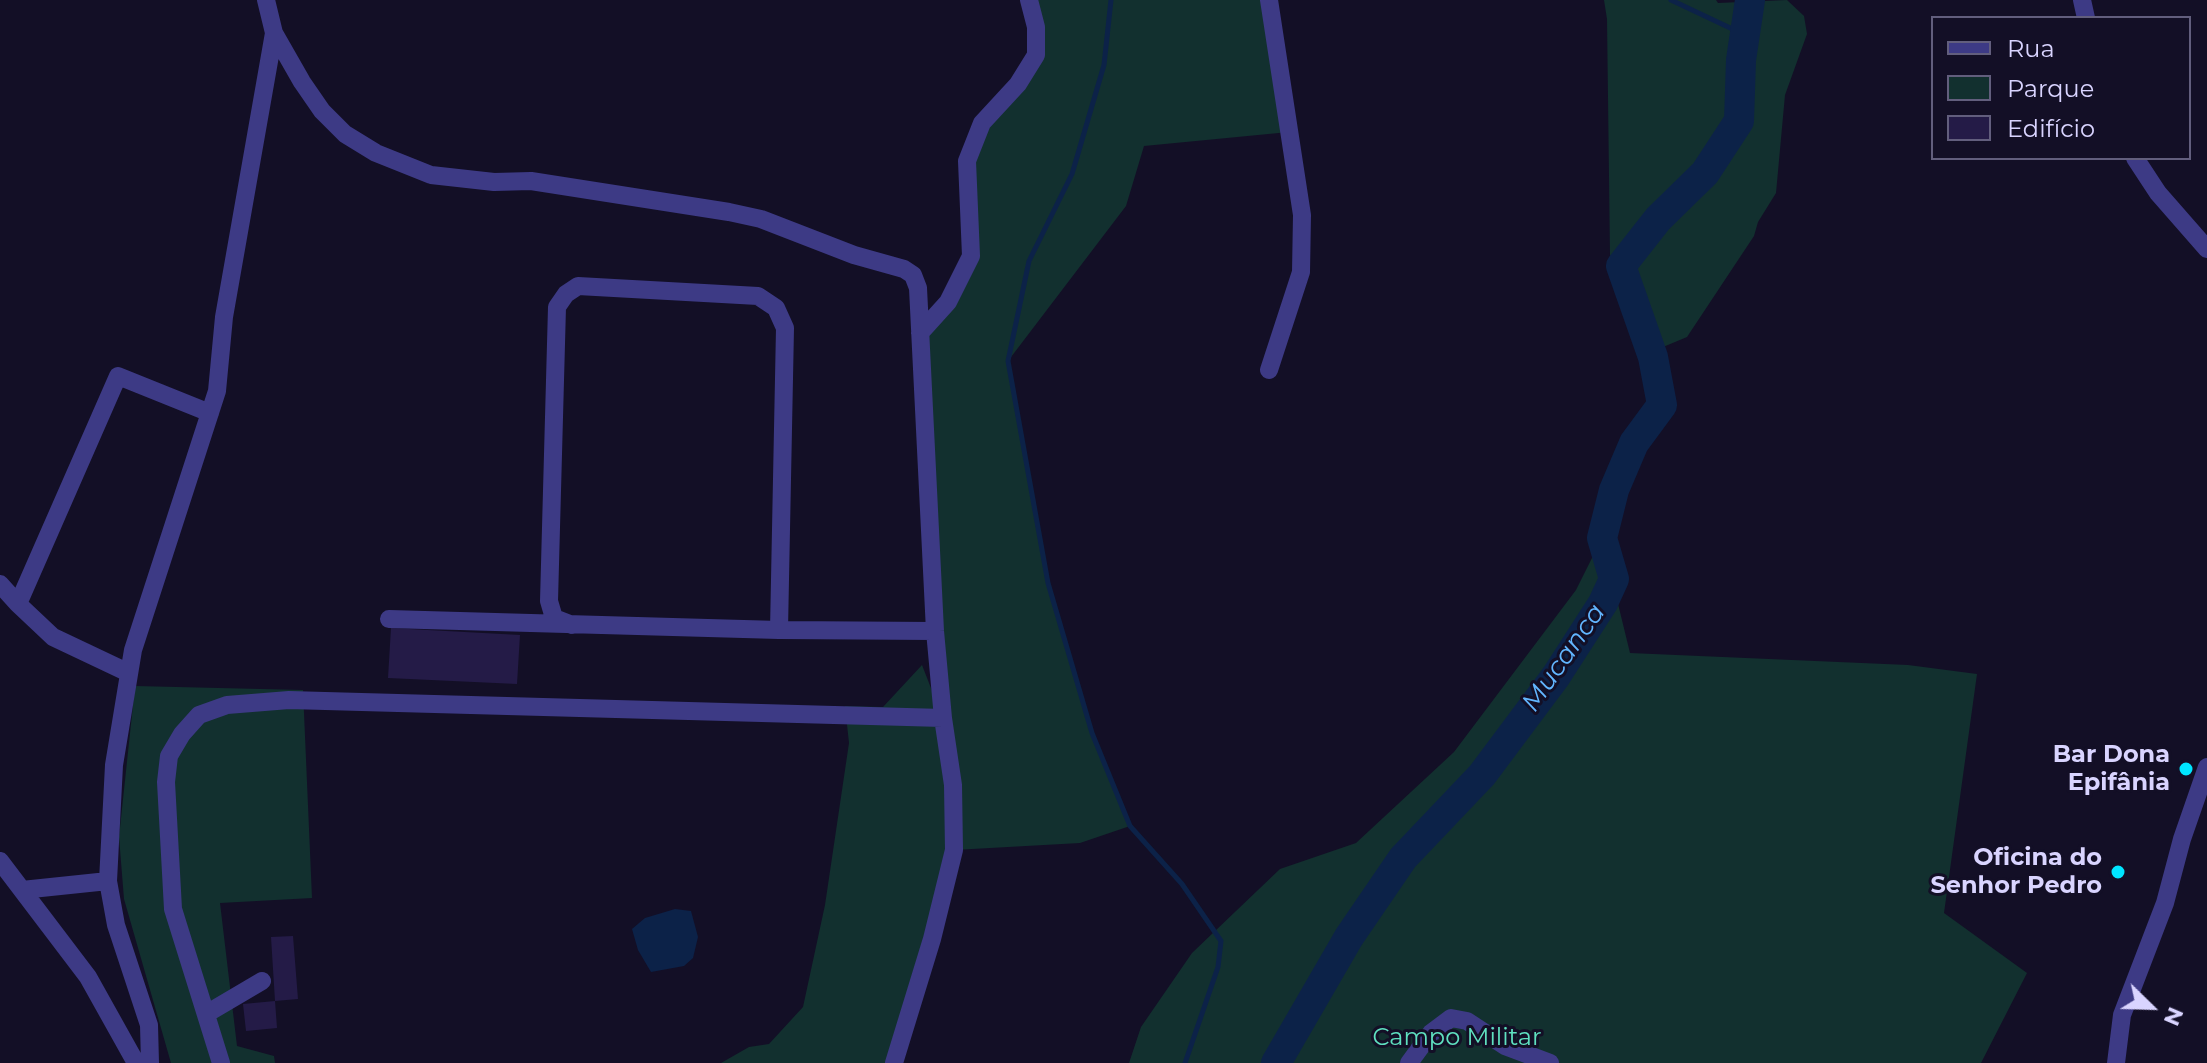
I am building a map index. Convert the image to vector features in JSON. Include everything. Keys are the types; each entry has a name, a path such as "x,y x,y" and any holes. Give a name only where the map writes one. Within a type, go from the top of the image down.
{"street":[{"path":"266,0 274,33 322,111 345,134 376,153 431,175 494,182 531,181 676,202 761,219 854,255 904,269 913,275 918,288 935,631 953,785 954,850 932,939 894,1063"},
{"path":"920,333 948,302 971,256 967,161 982,123 1018,84 1036,55 1036,27 1029,0"},
{"path":"1269,0 1302,215 1301,272 1269,370"},
{"path":"150,1063 149,1025 116,925 108,881 114,765 133,650 217,391 224,317 274,33"},
{"path":"2136,160 2158,193 2207,249"},
{"path":"572,625 554,618 549,601 557,307 566,294 578,286 758,296 776,308 785,328 779,630"},
{"path":"18,604 118,376 210,413"},
{"path":"0,584 53,637 129,673"},
{"path":"389,619 779,630 935,631"},
{"path":"221,1063 173,909 166,782 169,756 182,734 199,715 227,705 289,700 943,718"},
{"path":"2116,1063 2122,1015 2165,903 2182,839 2207,767"},
{"path":"0,861 88,977 136,1063"},
{"path":"22,890 108,881"},
{"path":"206,1014 262,981"},
{"path":"1409,1063 1431,1033 1451,1018 1467,1021 1505,1046 1550,1063"}],"green space":[{"path":"1029,0 1269,0 1289,132 1144,146 1126,206 1008,361 1048,584 1092,733 1130,826 1080,843 954,850 894,1063 721,1063 749,1047 769,1044 803,1007 825,905 849,743 845,706 883,707 922,665 941,714 920,333 971,256 967,161 1036,55"},
{"path":"1604,0 1716,0 1718,3 1787,0 1804,16 1807,34 1785,95 1776,193 1758,222 1754,236 1687,337 1651,352 1610,255 1607,19"},
{"name":"Campo Militar","path":"1602,538 1630,653 1908,665 1977,674 1944,913 2027,973 1981,1063 1129,1063 1141,1027 1192,953 1280,869 1356,843 1454,752 1576,590"},
{"path":"135,686 303,690 312,898 220,903 237,1046 274,1056 275,1063 171,1063 124,899 119,837"}],"water":[{"path":"675,909 691,911 698,937 693,958 684,966 651,972 638,950 632,929 645,918"}],"building":[{"path":"391,628 520,635 517,684 388,678"},
{"path":"293,936 298,999 275,1001 271,937"},
{"path":"275,1001 277,1028 246,1031 243,1004"}],"waterway":[{"path":"1111,0 1104,65 1072,174 1029,261 1008,361 1048,583 1092,733 1130,826 1182,884 1221,941 1218,967 1185,1063"},
{"path":"1671,0 1745,35"},
{"name":"Mucanca","path":"1276,1063 1349,937 1403,858 1482,775 1556,676 1603,603 1614,579 1602,538 1614,490 1634,443 1662,405 1653,357 1621,266 1658,219 1705,173 1739,121 1741,60 1750,0"}],"place":[{"name":"Bar Dona Epifânia","path":"2186,769"},
{"name":"Oficina do Senhor Pedro","path":"2118,872"}]}
